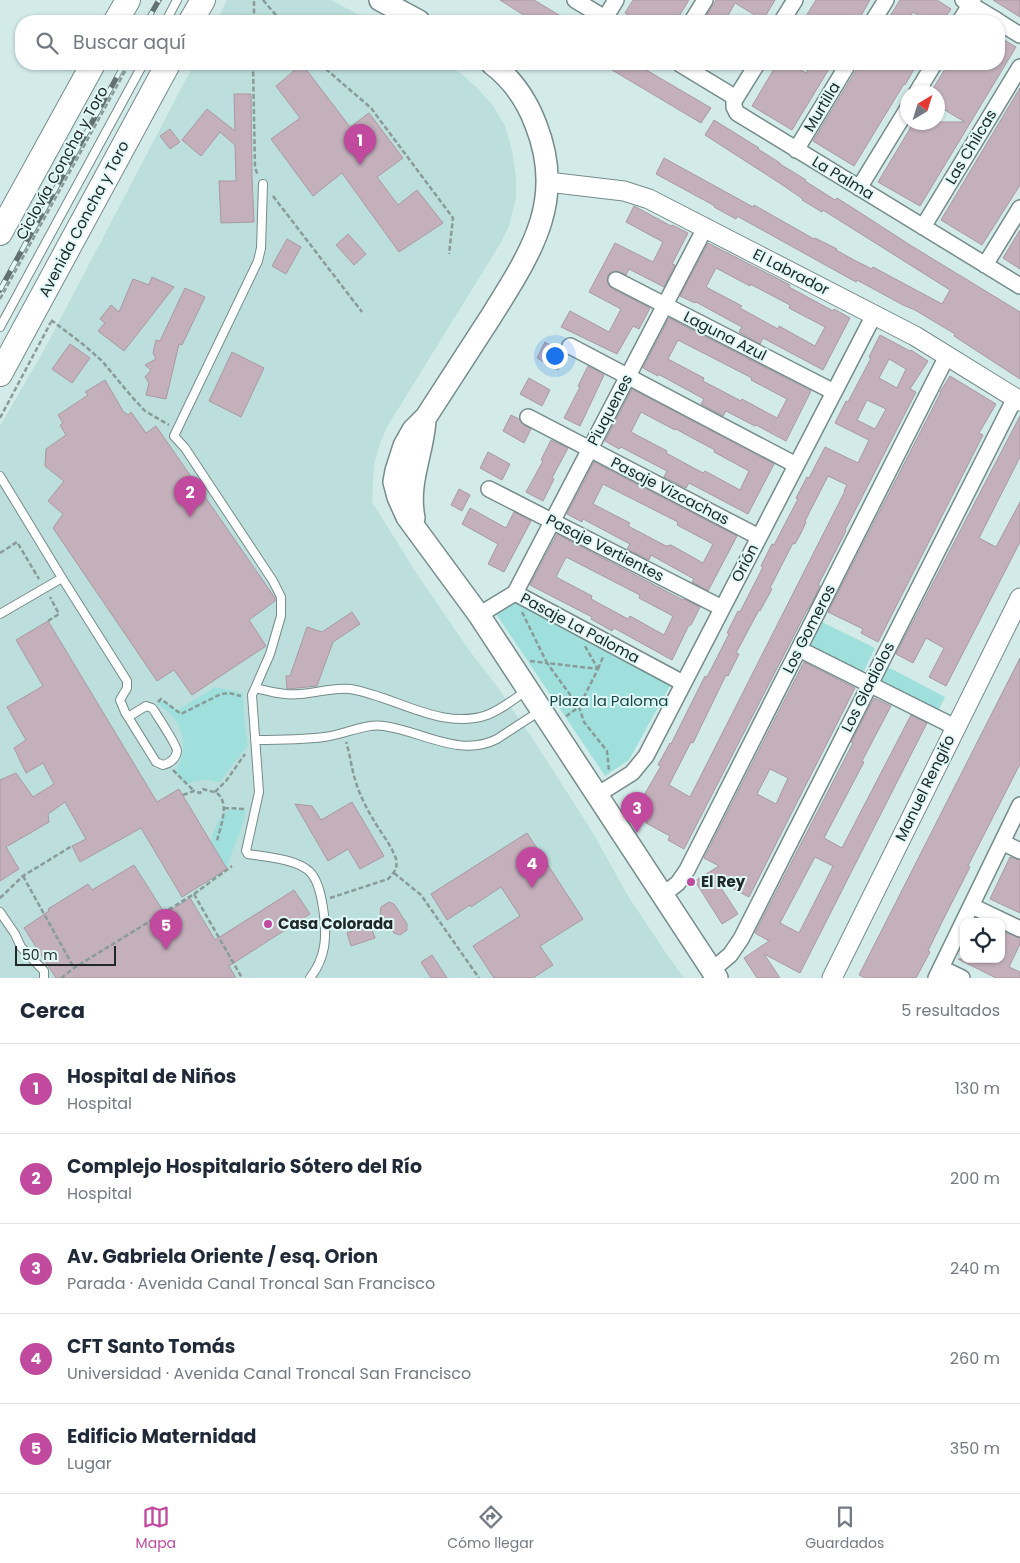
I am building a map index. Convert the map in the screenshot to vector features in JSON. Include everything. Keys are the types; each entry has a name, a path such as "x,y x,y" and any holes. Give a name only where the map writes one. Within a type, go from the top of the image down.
{"main road":[{"path":"119,15 128,0"},
{"path":"194,15 202,0"},
{"path":"380,0 408,15"},
{"path":"0,233 90,70"},
{"name":"Avenida Concha y Toro","path":"0,374 165,70"},
{"path":"498,70 516,89 533,117 544,150 548,182 542,222 529,254 426,417 412,430 404,446 394,482 407,517 479,615 546,718 604,791 663,895 715,974"}],"street":[{"path":"575,0 599,15"},
{"path":"609,15 616,0"},
{"path":"696,15 705,0"},
{"path":"786,15 795,0"},
{"path":"877,15 886,0"},
{"path":"963,15 969,1 988,15"},
{"path":"1005,26 1020,35"},
{"name":"Las Chilcas","path":"923,227 1020,67"},
{"path":"690,70 736,98 753,70"},
{"name":"Murtilla","path":"796,150 844,70"},
{"path":"921,85 930,70"},
{"name":"La Palma","path":"736,98 734,107 737,114 1020,286"},
{"path":"859,188 900,121"},
{"name":"El Labrador","path":"548,182 624,191 649,198 915,336 1018,399"},
{"path":"986,265 1020,208"},
{"name":"Piuquenes","path":"514,593 705,228"},
{"name":"Laguna Azul","path":"616,280 834,392"},
{"name":"Orión","path":"604,791 632,773 642,762 874,315"},
{"path":"570,346 796,465"},
{"name":"Los Gomeros","path":"663,895 678,883 687,870 947,356"},
{"name":"Los Gladiolos","path":"715,974 741,939 1018,399"},
{"name":"Pasaje Vizcachas","path":"528,417 759,537"},
{"name":"Pasaje Vertientes","path":"489,488 722,608"},
{"name":"Pasaje La Paloma","path":"479,615 514,593 683,683"},
{"name":"Manuel Rengifo","path":"832,978 1020,598"},
{"path":"799,649 955,727"},
{"path":"962,978 939,973 1020,805"},
{"path":"1002,842 1020,851"},
{"path":"972,906 1020,928"}],"lane":[{"path":"169,15 177,0"},
{"path":"0,327 140,70"},
{"path":"263,184 261,248 258,261 174,434 280,593 282,602 281,616 276,636 251,698 259,785 256,811 246,848 247,853 293,863 306,869 316,880 322,901 325,936 319,962 310,978"},
{"path":"0,476 127,681 128,688 120,700 128,717 156,762 160,765 167,764 174,758 177,749 152,708 148,706 143,707 128,717"},
{"path":"0,614 62,578"},
{"path":"255,688 277,693 298,694 333,689 350,689 376,695 437,716 454,719 475,718 488,714 498,710 528,690"},
{"path":"255,740 321,738 373,726 384,726 447,743 476,744 492,742 546,718"},
{"path":"0,912 15,934 21,947 44,971 44,978"},
{"path":"12,950 21,947"}],"path":[{"path":"254,0 254,15"},
{"path":"264,0 276,15"},
{"name":"Ciclovía Concha y Toro","path":"0,299 126,70"},
{"path":"254,70 254,168 263,184 362,312"},
{"path":"327,70 371,108 453,218 449,254"},
{"path":"35,309 71,335 102,361 145,411 176,429"},
{"path":"0,553 17,542"},
{"path":"514,593 547,663 579,707 584,722 608,751 604,791"},
{"path":"506,657 598,669 579,707 546,718"},
{"path":"152,708 160,699 181,714 221,694 229,693 251,698"},
{"path":"322,901 388,879 394,873 397,866 396,859 361,794 343,733"},
{"path":"167,764 194,790 200,793 203,789 208,792 215,792 226,781 255,740"},
{"path":"183,796 194,790"},
{"path":"215,792 221,798 224,808 217,841"},
{"path":"224,808 256,811"},
{"path":"0,898 23,876 72,846"},
{"path":"61,978 74,968 194,894 232,866"},
{"path":"394,873 421,895 479,978"},
{"path":"23,876 74,968"},
{"path":"194,894 242,978"}],"shaded area":[{"path":"227,0 331,0 360,15 219,15"},
{"path":"191,70 455,70 478,89 492,104 505,126 512,150 516,177 516,198 509,226 500,244 387,427 374,464 372,502 417,574 533,739 593,833 628,896 684,978 0,978 0,426 43,352"}],"green space":[{"name":"Plaza la Paloma","path":"515,597 671,684 629,760 605,776 494,611"},
{"path":"822,622 875,648 861,677 808,651"},
{"path":"886,666 945,697 938,711 879,680"},
{"path":"215,687 243,693 244,720 248,745 219,783 202,780 185,785 175,772 183,752 182,734 173,717 157,704 164,700 178,710"},
{"path":"230,809 246,810 227,869 211,842 217,824"}],"building":[{"path":"500,0 534,0 559,15 524,15"},
{"path":"633,0 689,0 680,15 628,15 625,13"},
{"path":"716,0 775,0 766,15 755,15 735,3 728,15 707,15"},
{"path":"816,0 870,0 861,15 807,15"},
{"path":"900,0 937,0 951,9 947,15 918,15 913,12 911,15 891,15"},
{"path":"993,0 1020,0 1020,17"},
{"path":"1005,41 1016,47 1005,65"},
{"path":"295,70 307,70 350,127 369,113 403,158 377,177 398,205 417,190 443,223 399,252 342,173 313,196 271,139 300,118 276,86"},
{"path":"612,70 646,70 711,108 701,123"},
{"path":"773,70 801,70 806,73 808,70 828,70 792,130 752,106"},
{"path":"856,70 914,70 905,85 900,85 900,91 854,166 813,141"},
{"path":"944,70 1002,70 920,206 878,182 909,130 945,130 945,122 965,122 945,110 945,85 935,85"},
{"path":"1020,88 1020,185 982,245 941,220"},
{"path":"234,94 251,94 254,222 221,223 219,181 236,181 235,145 220,132 201,156 182,140 207,109 235,131"},
{"path":"714,120 835,200 837,198 1020,312 1020,379 954,336 955,334 915,310 857,280 856,282 737,216 736,219 656,174 664,158 753,207 754,205 814,239 837,249 872,269 873,267 942,304 950,290 823,210 822,212 802,200 778,182 705,135"},
{"path":"170,129 180,142 170,149 160,136"},
{"path":"634,206 688,233 672,264 675,265 664,287 629,269 626,275 616,271 608,275 607,281 611,288 650,308 639,329 633,326 617,354 561,327 570,311 609,332 621,309 589,292 615,243 653,262 663,242 626,222"},
{"path":"1020,230 1020,269 1003,258"},
{"path":"348,234 366,254 354,265 336,245"},
{"path":"287,239 301,247 286,274 272,266"},
{"path":"708,243 790,285 789,287 833,311 834,309 850,318 823,370 763,338 760,344 739,332 742,327 696,302 680,296","holes":["716,268 750,286 750,284 790,305 789,308 825,327 815,346 779,326 778,329 740,308 742,306 706,287"]},
{"path":"152,277 174,287 124,351 98,331 105,323 100,319 111,305 119,312 133,279 149,285"},
{"path":"185,288 205,297 182,345 179,344 166,399 146,395 149,383 145,377 151,370 145,365 156,359 153,353 156,340 160,341"},
{"path":"669,318 811,391 786,441 726,411 723,416 701,404 704,399 643,368","holes":["678,340 752,378 751,380 787,399 777,418 703,381 704,378 668,359"]},
{"path":"880,335 911,350 928,361 910,389 916,392 845,530 818,585 820,586 812,603 684,849 668,840 670,836 646,823 649,816 636,809 661,766 658,765 671,744 705,676 707,677 729,634 727,633 738,611 740,612 763,567 761,566 772,544 774,545 798,499 796,498 825,447 858,463 869,440 835,423 871,358 869,357","holes":["889,359 906,369 897,388 879,378","867,400 886,409 875,429 857,420","828,476 847,485 690,797 669,785 691,742 693,743 726,675 728,676 739,654 736,653 772,589 770,588 793,543 795,544 801,533 805,521"]},
{"path":"545,342 566,355 558,370 537,358"},
{"path":"70,344 90,358 72,383 52,369"},
{"path":"232,352 264,368 241,417 209,401"},
{"path":"588,366 604,375 580,426 564,418 580,387 578,386"},
{"path":"950,376 996,404 979,433 983,435 878,642 861,633 863,629 828,612 940,392"},
{"path":"529,378 550,390 542,406 520,394"},
{"path":"105,380 123,411 128,415 131,412 146,433 156,426 275,598 275,601 249,620 266,646 192,695 174,670 157,681 53,528 63,514 48,501 64,481 45,466 46,449 66,435 60,425 63,423 58,415 88,395 85,392"},
{"path":"632,389 774,464 748,514 689,483 686,488 664,477 667,471 621,447 619,449 605,441","holes":["641,412 715,450 714,452 749,471 740,490 705,471 703,473 631,432"]},
{"path":"511,415 531,429 524,443 503,431"},
{"path":"1020,416 1020,457 979,538 996,547 1020,502 1020,542 946,686 929,677 944,648 926,638 913,663 896,654"},
{"path":"551,440 568,448 552,478 554,479 543,501 526,492 543,461 541,460"},
{"path":"488,452 510,464 502,480 480,468"},
{"path":"594,462 737,536 708,591 692,582 694,579 651,555 649,560 627,549 630,544 583,519 582,522 567,514","holes":["603,484 678,522 677,525 713,544 703,563 671,545 666,546 628,526 630,523 593,504"]},
{"path":"459,489 470,495 462,511 451,505"},
{"path":"470,508 506,528 514,512 531,521 504,572 488,564 498,544 462,524"},
{"path":"557,534 700,607 672,660 614,628 612,631 591,619 592,617 530,585","holes":["566,557 640,595 639,598 673,616 664,635 630,616 628,619 591,599 592,596 556,577"]},
{"path":"352,612 360,624 333,642 317,686 287,689 286,676 290,676 307,627 322,632"},
{"path":"48,621 157,802 179,789 227,869 182,897 141,828 80,862 72,846 86,839 65,802 48,814 49,822 6,847 19,869 0,881 0,780 16,773 33,797 54,784 43,763 26,773 14,748 26,740 7,707 43,686 16,640"},
{"path":"1020,658 1020,764 968,866 970,867 928,951 930,952 916,978 865,978 859,975"},
{"path":"804,662 855,688 749,897 716,880 738,914 722,924 695,881 719,866 704,858","holes":["770,769 788,778 776,804 757,794"]},
{"path":"874,698 891,706 824,838 842,848 911,715 927,723 800,973 764,954 780,978 757,978 744,958 769,941 755,933 853,743 851,742","holes":["815,857 833,866 799,933 780,923"]},
{"path":"352,802 384,856 360,869 348,849 328,861 295,804 312,806 321,820"},
{"path":"527,833 583,919 540,946 553,965 533,978 494,978 473,946 520,916 501,887 447,920 431,894"},
{"path":"1010,857 1020,860 1020,913 990,899"},
{"path":"134,865 165,914 190,898 215,940 294,890 310,914 229,966 236,978 56,978 24,928 49,911 48,909 88,884 92,890"},
{"path":"389,902 394,904 407,924 407,930 400,935 394,933 380,913 381,907"},
{"path":"370,924 375,938 351,946 347,933"},
{"path":"1005,932 1020,938 1020,944 1009,967 1020,972 1020,978 996,978 966,963 1005,963"},
{"path":"432,955 447,978 431,978 421,962"}],"railway":[{"path":"150,15 159,0"},
{"path":"0,290 121,70"}],"place":[{"name":"Hospital de Niños","path":"360,165"},
{"name":"Complejo Hospitalario Sótero del Río","path":"190,517"},
{"name":"Av. Gabriela Oriente / esq. Orion","path":"637,833"},
{"name":"El Rey","path":"691,882"},
{"name":"CFT Santo Tomás","path":"532,888"},
{"name":"Casa Colorada","path":"268,924"},
{"name":"Edificio Maternidad","path":"166,950"}]}
